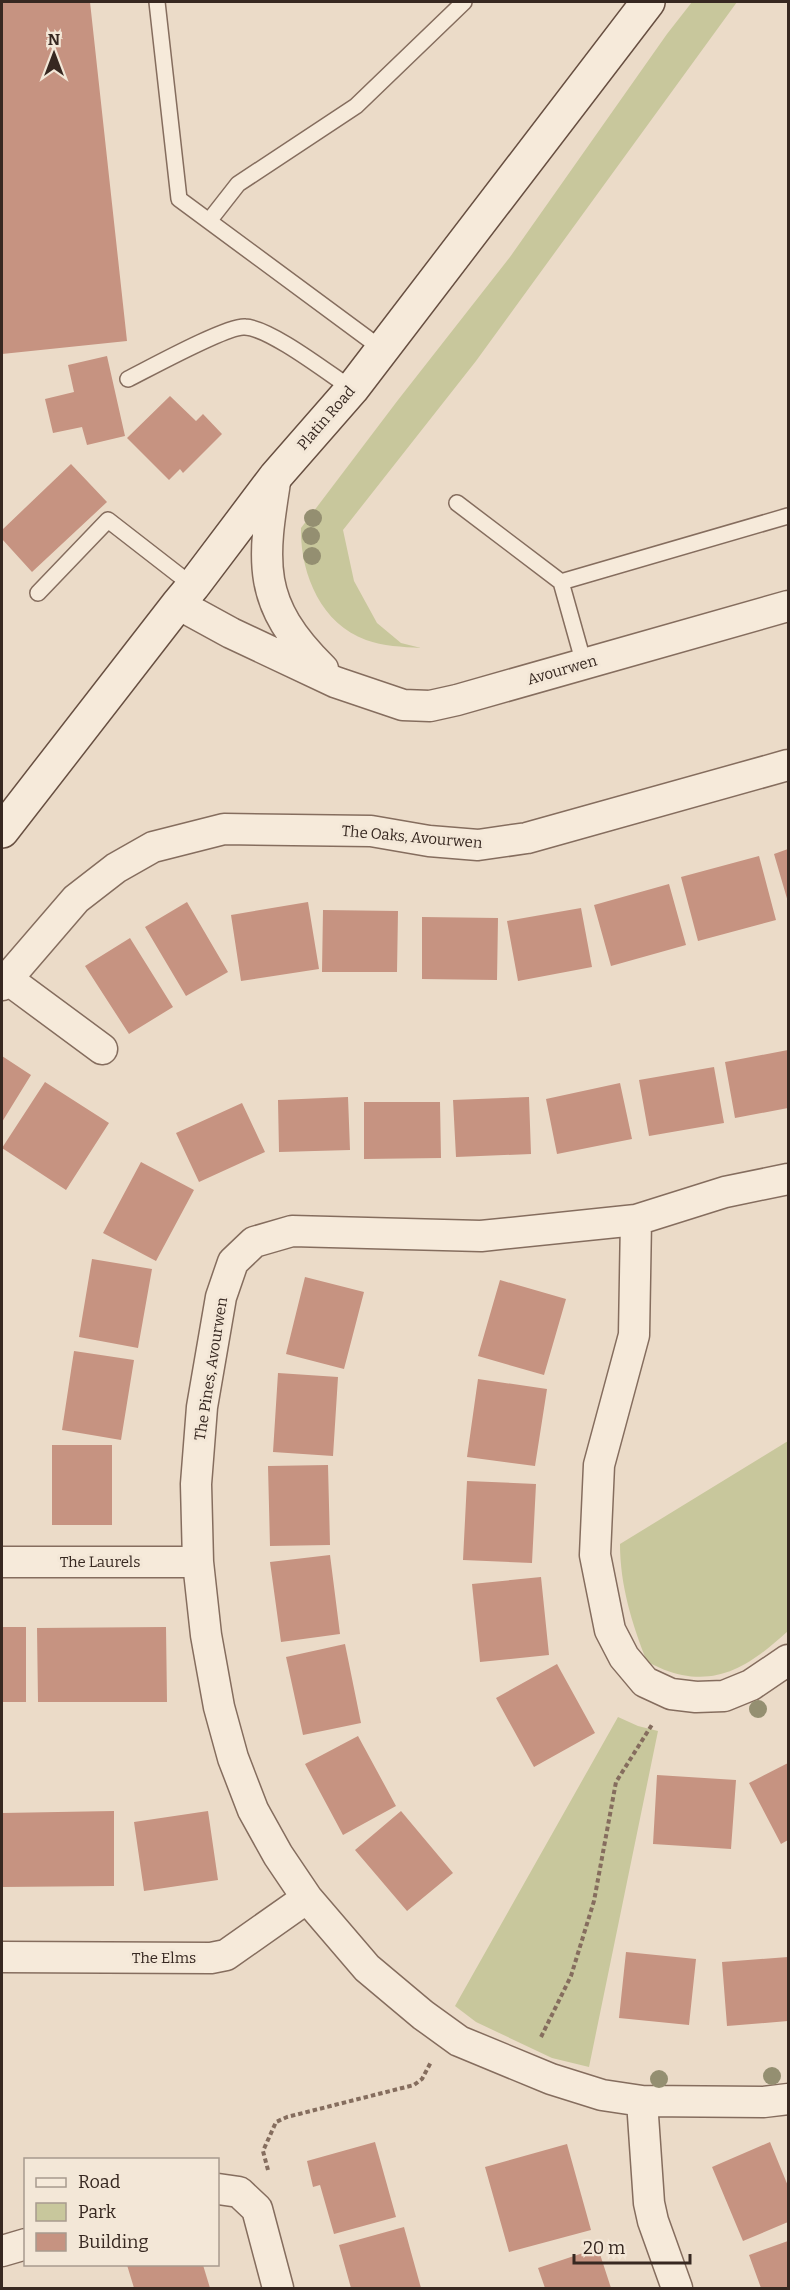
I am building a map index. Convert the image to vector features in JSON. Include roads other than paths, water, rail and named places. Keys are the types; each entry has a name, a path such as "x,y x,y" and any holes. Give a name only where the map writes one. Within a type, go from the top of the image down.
{"main road":[{"name":"Platin Road","path":"2,831 276,476 351,389 648,2"}],"street":[{"name":"Avourwen","path":"276,476 267,536 268,584 289,632 336,682"},
{"name":"Avourwen","path":"186,595 231,633 336,682 403,705 430,706 789,606"},
{"name":"The Oaks, Avourwen","path":"102,1049 4,981 75,898 116,868 153,847 224,829 371,831 429,841 478,845 527,838 789,765"},
{"name":"The Pines, Avourwen","path":"789,1179 726,1192 636,1220 481,1236 292,1231 254,1242 232,1262 221,1297 202,1407 196,1484 198,1562 206,1635 219,1707 232,1758 253,1810 278,1855 307,1898 367,1968 459,2041 525,2069 602,2095 642,2101 764,2102 789,2099"},
{"path":"636,1220 634,1335 599,1465 595,1555 610,1630 624,1657 645,1682 671,1694 696,1697 724,1696 751,1685 789,1660"},
{"name":"The Laurels","path":"2,1563 198,1562"},
{"name":"The Elms","path":"2,1957 211,1958 226,1955 307,1898"},
{"path":"642,2101 649,2203 677,2289"},
{"path":"219,2189 239,2192 257,2209 279,2289"},
{"path":"2,2252 24,2245"}],"lane":[{"path":"157,2 179,199 382,349"},
{"path":"209,221 238,183 356,106 464,2"},
{"path":"128,380 225,332 243,326 264,331 351,389"},
{"path":"457,503 561,582 584,664"},
{"path":"561,582 789,516"},
{"path":"38,593 108,520 186,595"}]}
